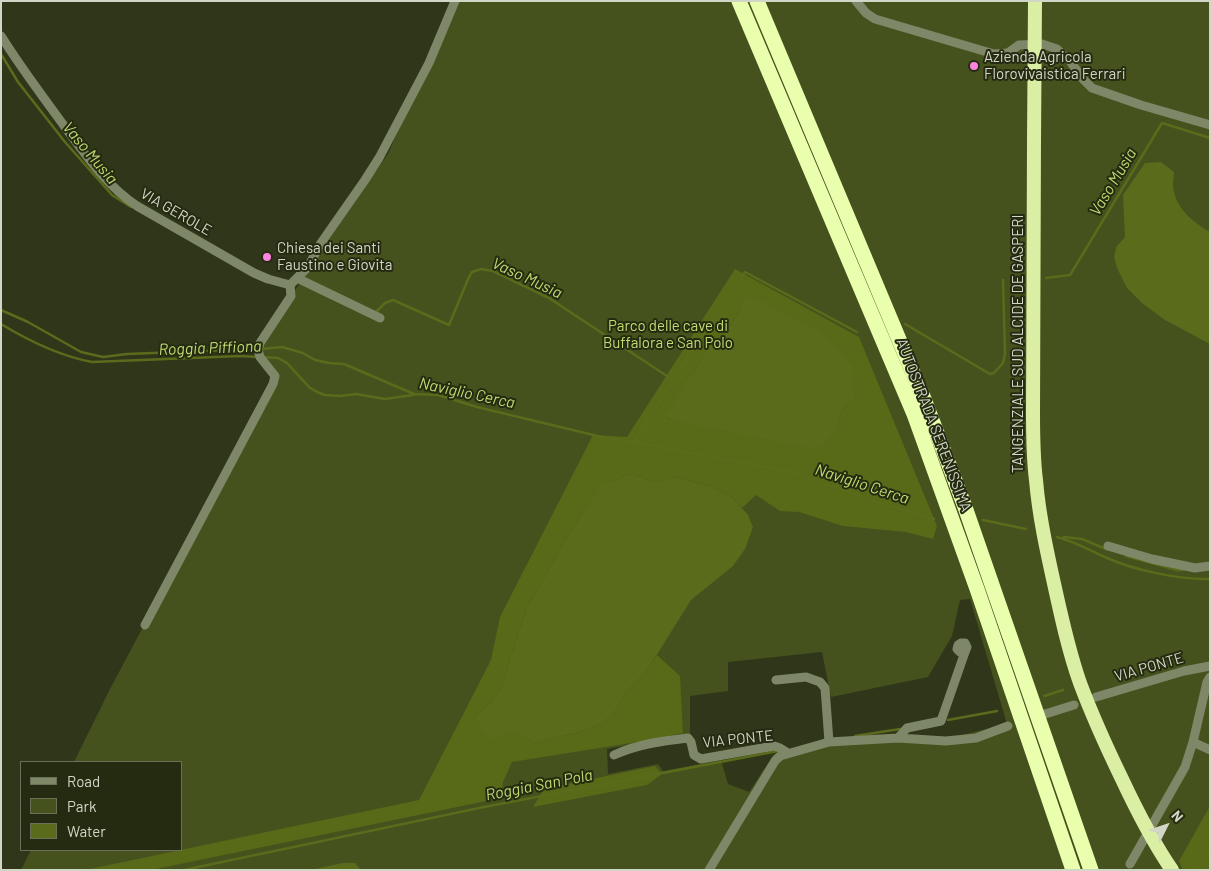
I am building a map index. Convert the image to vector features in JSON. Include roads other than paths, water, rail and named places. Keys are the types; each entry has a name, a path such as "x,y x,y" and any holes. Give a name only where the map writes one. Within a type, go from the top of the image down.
{"highway":[{"name":"AUTOSTRADA SERENISSIMA","path":"739,1 914,414 1073,870"},
{"name":"AUTOSTRADA SERENISSIMA","path":"757,1 924,398 971,526 1091,870"},
{"name":"TANGENZIALE SUD ALCIDE DE GASPERI","path":"1028,1 1031,45 1034,451 1045,543 1072,659 1090,707 1161,870"},
{"name":"TANGENZIALE SUD ALCIDE DE GASPERI","path":"1031,45 1036,1"},
{"name":"TANGENZIALE SUD ALCIDE DE GASPERI","path":"1146,835 1172,870"}],"street":[{"path":"856,1 866,13 875,19 994,54 1008,53 1019,45 1042,44 1057,48 1092,88 1141,105 1210,125"},
{"path":"145,625 273,384 275,376 260,357 258,350 260,343 291,296 294,282 308,268 321,243 378,158 429,63 455,2"},
{"name":"VIA GEROLE","path":"1,36 36,89 99,174 123,197 254,273 268,279 294,282 380,318"},
{"path":"1108,546 1152,559 1195,568 1210,566"},
{"name":"VIA PONTE","path":"898,738 907,728 941,721 965,652"},
{"name":"VIA PONTE","path":"1096,697 1184,671 1210,666"},
{"path":"776,680 806,677 820,682 825,688 829,742"},
{"path":"1130,864 1185,768 1207,682 1210,677"},
{"path":"1045,714 1074,705"},
{"name":"VIA PONTE","path":"709,870 775,761 780,756 829,742 898,738 946,741 976,738 1008,726"},
{"name":"VIA PONTE","path":"614,755 630,748 655,742 688,738 694,755 701,759 774,746 788,754"},
{"path":"1193,742 1210,750"}],"water":[{"path":"1161,162 1174,172 1173,190 1179,205 1193,220 1210,232 1210,344 1165,320 1142,303 1127,288 1117,268 1114,256 1117,246 1125,237 1123,195 1145,163"},
{"path":"748,296 822,332 852,366 854,399 842,410 837,430 823,445 816,449 672,420 665,416 678,397 686,380 697,368 708,346 717,343 736,317 743,299"},
{"path":"632,474 654,482 675,477 709,486 732,497 748,515 753,527 745,549 733,566 691,600 646,672 624,694 614,713 601,724 576,733 537,743 510,731 496,739 487,736 480,728 476,715 491,703 501,688 527,607 565,540 604,484"},
{"path":"343,863 355,863 361,870 310,870"}],"waterway":[{"name":"Vaso Musia","path":"1,54 18,82 65,142 112,195 131,207"},
{"name":"Vaso Musia","path":"1046,278 1070,275 1162,123 1210,138"},
{"name":"Vaso Musia","path":"375,313 385,303 393,300 449,325 472,272 481,269 493,271 549,298 673,380 745,272 857,332"},
{"name":"Vaso Musia","path":"905,324 990,374 994,373 1003,363 1005,354 1003,280"},
{"name":"Naviglio Cerca","path":"1,310 28,322 81,352 103,357 127,354 256,349"},
{"name":"Roggia Piffiona","path":"1,324 45,347 68,356 92,362 241,356 258,357"},
{"name":"Naviglio Cerca","path":"262,349 282,347 303,353 315,360 344,364 414,394 438,395 477,407 606,438 786,471 934,519"},
{"name":"Roggia Piffiona","path":"263,357 278,358 287,363 309,387 325,395 356,394 385,399 413,395"},
{"name":"Vaso Musia","path":"634,442 673,380"},
{"name":"Naviglio Cerca","path":"983,520 1026,529"},
{"path":"1057,537 1107,558 1144,570 1185,578 1210,579"},
{"name":"Naviglio Cerca","path":"1064,537 1082,539 1106,549"},
{"name":"Naviglio Cerca","path":"1126,556 1183,570"},
{"name":"Roggia San Pola","path":"1044,696 1063,690"},
{"name":"Roggia San Pola","path":"948,720 997,711"},
{"name":"Roggia San Pola","path":"855,736 900,729"},
{"name":"Roggia San Pola","path":"184,870 484,807 778,751"},
{"path":"1198,870 1210,848"}],"place":[{"name":"Azienda Agricola Florovivaistica Ferrari","path":"974,66"},
{"name":"Chiesa dei Santi Faustino e Giovita","path":"267,257"}],"park label":[{"name":"Parco delle cave di Buffalora e San Polo","path":"668,334"}]}
